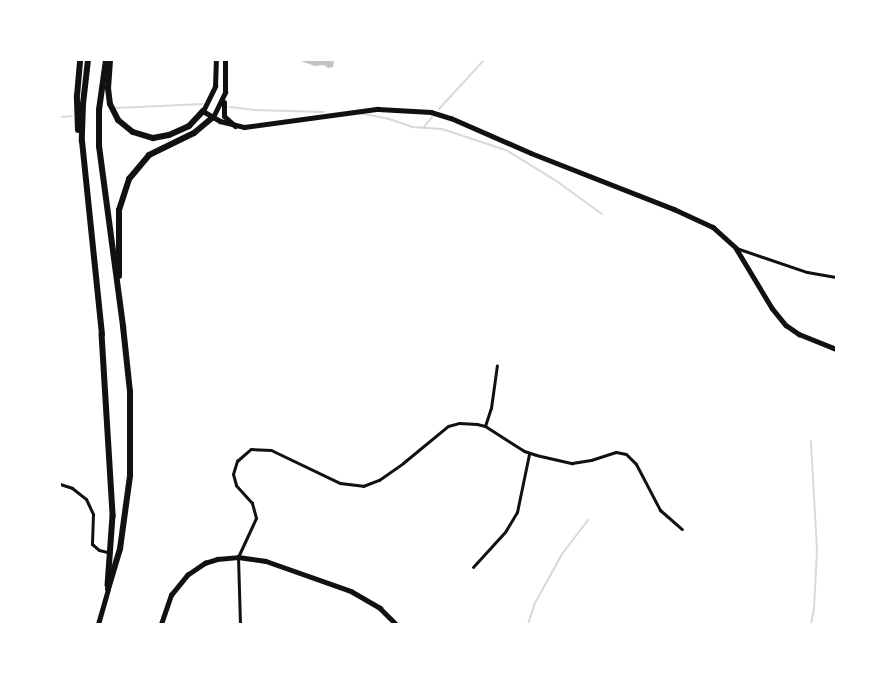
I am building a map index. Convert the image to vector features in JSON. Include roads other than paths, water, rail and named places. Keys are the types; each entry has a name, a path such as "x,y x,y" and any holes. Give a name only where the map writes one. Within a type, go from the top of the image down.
{"highway":[{"path":"80,60 77,105 102,334 113,498 108,589"},
{"path":"83,153 83,104 88,60"},
{"path":"106,60 100,104 100,146 130,398 130,470 120,549 108,589"},
{"path":"110,60 108,88 110,104 118,120 133,132 150,138 170,136 189,126 203,111"},
{"path":"118,292 118,214 126,183 136,168 149,155 194,133 213,118"}],"main road":[{"path":"203,111 215,86 216,60"},
{"path":"225,60 224,115 235,126"},
{"path":"213,118 225,92"},
{"path":"98,624 108,589"}],"street":[{"path":"203,111 213,118 235,126 255,127 370,109 404,109 431,112 472,126 531,153 701,220 726,236 736,248 772,308 786,325 799,334 836,349"},
{"path":"736,248 807,272 836,277"},
{"path":"485,426 491,408 497,365"},
{"path":"240,624 238,557 256,518 252,503 233,480 235,464 245,452 264,448 340,483 363,486 379,480 448,426 468,423 485,426 529,454 572,462 591,460 616,452 626,454 636,464 660,510 682,529"},
{"path":"473,567 505,532 516,512 529,454"},
{"path":"60,484 72,488 86,499 93,514 92,544 99,550 111,553"},
{"path":"161,624 170,595 187,575 217,559 238,557 266,561 351,591 380,608 396,624"}],"waterway":[{"path":"439,109 484,60"},
{"path":"116,108 203,104"},
{"path":"230,107 255,110 324,112"},
{"path":"359,113 389,119 412,127 442,129 506,150 555,180 602,214"},
{"path":"60,117 72,116"},
{"path":"424,127 432,117"},
{"path":"811,441 817,550 814,609 811,624"},
{"path":"528,624 535,603 562,554 588,520"}]}
